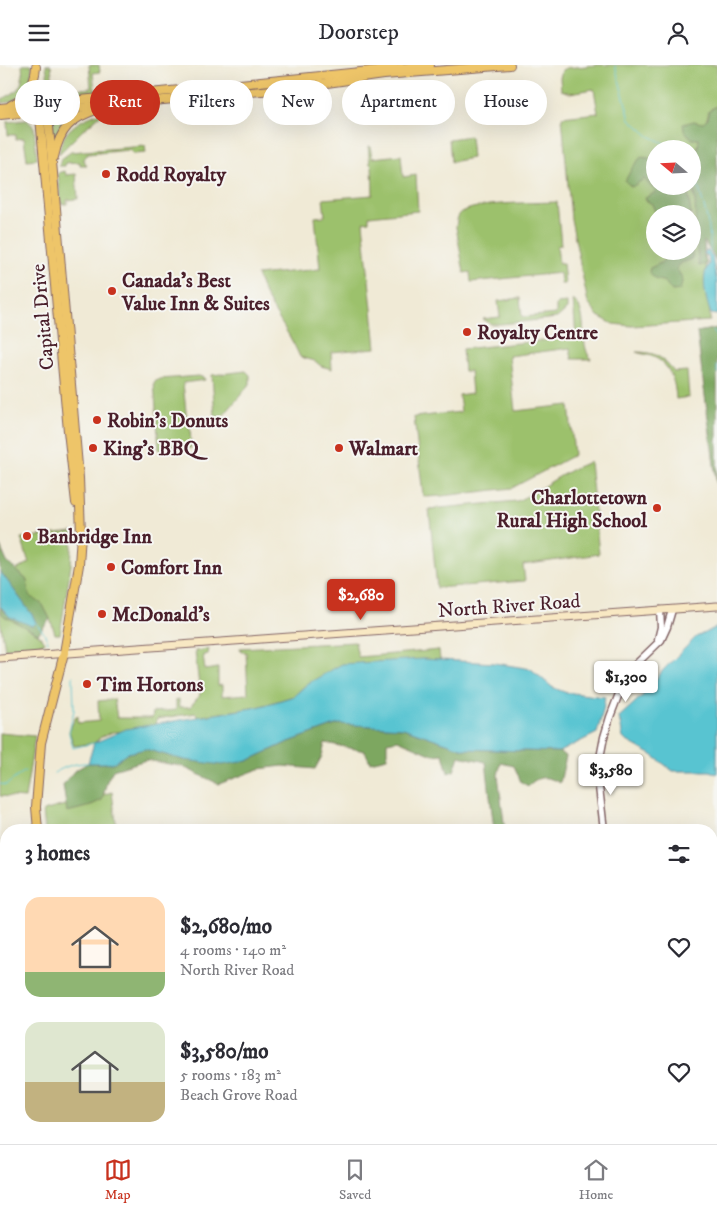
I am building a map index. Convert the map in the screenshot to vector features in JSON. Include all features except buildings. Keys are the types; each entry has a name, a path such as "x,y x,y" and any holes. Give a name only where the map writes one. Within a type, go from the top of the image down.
{"main road":[{"path":"80,103 430,65"},
{"path":"160,100 303,87 384,75 510,65"},
{"path":"0,108 18,102 34,81 36,67"},
{"path":"0,108 15,108"},
{"path":"52,164 59,137 72,122 90,111"},
{"path":"0,115 15,112"},
{"name":"Capital Drive","path":"44,125 71,461 81,527"},
{"name":"Capital Drive","path":"37,824 36,807 41,743 64,653 79,565 81,527 79,478 52,164 46,125"},
{"name":"North River Road","path":"0,658 717,607"}],"street":[{"path":"603,824 599,787 599,763 604,737 627,673 655,646 664,634 672,610"},
{"path":"655,646 659,637 660,611"}],"green space":[{"path":"22,65 32,65 30,80 22,80"},
{"path":"46,65 51,65 52,80 48,80"},
{"path":"89,65 99,65 100,72 93,73 94,80 90,80"},
{"path":"597,65 717,65 717,106 709,110 700,140 646,140 646,195 694,195 696,205 646,205 646,260 701,260 701,227 710,321 632,326 613,324 598,316 588,303 571,219 562,117 598,113 594,89 570,93 561,90 560,78 562,70"},
{"path":"90,88 90,93 80,94 80,89"},
{"path":"15,92 15,100 3,103 2,99"},
{"path":"717,106 717,262 704,241 704,256 707,264 699,266 698,260 701,260 701,205 695,205 694,195 701,195 701,140 692,139 684,130 683,124 694,121 702,123 708,118 709,110"},
{"path":"89,117 90,124 59,154 64,137 74,125 80,125 80,122"},
{"path":"15,121 15,125 32,125 34,127 37,159 27,160 24,138 16,139 16,135 8,135 7,122"},
{"path":"52,125 63,125 58,133 53,143"},
{"path":"470,136 472,158 451,162 449,139"},
{"path":"145,146 146,153 134,154 129,150 88,154 84,158 87,165 80,165 80,162 65,163 65,166 59,166 61,159 71,152"},
{"path":"368,146 370,146 372,158 401,155 403,177 416,175 418,211 369,216 369,221 363,222 376,348 331,352 332,369 321,366 315,361 300,357 266,297 257,275 320,269 315,217 325,216 323,199 373,195 372,166 370,164"},
{"path":"641,157 646,158 646,181 644,179 632,187 625,181"},
{"path":"65,171 66,175 76,174 78,199 67,200 67,204 61,204 58,173"},
{"path":"650,195 688,195 690,205 652,205 645,198"},
{"path":"557,202 561,245 557,246 559,263 563,263 565,284 561,284 560,273 471,282 470,272 464,273 456,227 460,214 472,208 483,206 509,203"},
{"path":"664,260 689,260 681,263 676,269 682,279 680,290 672,291 665,282 655,279 649,272 650,268"},
{"path":"520,298 522,317 556,314 556,304 567,303 567,309 557,318 501,324 491,324 483,319 500,317 498,301"},
{"path":"573,300 581,312 585,345 591,359 572,359 570,348 509,356 515,411 569,405 574,455 512,488 442,496 426,497 423,495 414,417 461,412 459,395 472,393 470,371 464,371 462,349 576,337"},
{"path":"717,328 717,489 697,332"},
{"path":"636,352 658,356 674,372 687,371 689,397 676,399 673,379 663,363 649,355"},
{"path":"246,371 250,375 250,384 223,416 215,416 212,375"},
{"path":"199,376 205,380 183,383 187,421 190,422 191,448 159,450 154,382 160,379"},
{"path":"590,462 599,554 523,565 525,581 437,588 429,509 517,501 571,470"},
{"path":"73,532 71,565 60,634 55,634 46,612 29,595 27,580 16,570 29,563 21,538"},
{"path":"0,546 7,562 27,580 29,595 43,605 50,619 38,634 4,616 0,611 0,606 4,612 36,623 33,616 0,571"},
{"path":"0,611 4,616 38,634 45,643 5,649"},
{"path":"355,642 358,657 439,650 440,660 422,659 307,684 294,696 258,707 197,717 196,713 157,719 152,730 113,732 101,737 94,743 74,746 69,731 75,718 78,716 78,723 99,721 98,701 114,699 117,718 152,718 153,712 176,710 176,700 179,699 179,707 190,707 200,695 195,651 209,649 208,654 203,655 205,670 218,668 218,686 222,685 222,696 248,694 246,652 241,652 240,648"},
{"path":"338,724 403,728 464,749 559,752 566,756 560,783 551,779 540,778 528,786 521,782 514,766 501,763 498,775 504,824 493,824 486,762 459,756 454,771 448,773 443,754 433,755 398,740 387,742 387,758 370,762 365,751 325,743 322,756 315,769 283,766 259,769 219,784 181,766 146,760 113,770 107,781 102,800 87,807 67,812 63,785 74,771 88,763 113,763 128,753 145,749 184,760 247,761 286,743"},
{"path":"0,733 35,736 25,798 0,796"},
{"path":"112,792 116,824 44,824 43,811"}],"water":[{"path":"707,250 713,258 717,281 717,315 711,314 706,296 704,282 706,269 709,264 708,257 704,253"},
{"path":"0,571 33,616 36,623 32,626 10,617 0,606"},
{"path":"717,627 717,774 710,771 673,771 652,755 623,738 619,717 643,695 664,669 696,637"},
{"path":"422,659 495,663 531,669 552,687 564,692 605,697 597,733 559,752 464,749 403,728 338,724 286,743 247,761 222,765 184,760 145,749 128,753 113,763 88,763 94,743 126,729 258,707 294,696 307,684 342,664"}],"waterway":[{"path":"615,66 630,119 649,136 657,140"},
{"path":"701,195 709,231 710,253"},
{"path":"713,330 717,339"},
{"path":"717,365 717,373"},
{"path":"35,622 44,633 48,642"},
{"path":"73,676 74,710 69,733 73,748 94,743"},
{"path":"54,773 71,765 88,763"},
{"path":"0,784 6,785 25,771"}],"place":[{"name":"Rodd Royalty","path":"106,174"},
{"name":"Canada's Best Value Inn & Suites","path":"112,291"},
{"name":"Royalty Centre","path":"467,332"},
{"name":"Robin's Donuts","path":"97,420"},
{"name":"King's BBQ","path":"93,448"},
{"name":"Walmart","path":"339,448"},
{"name":"Charlottetown Rural High School","path":"657,508"},
{"name":"Banbridge Inn","path":"27,536"},
{"name":"Comfort Inn","path":"111,567"},
{"name":"McDonald's","path":"102,614"},
{"name":"Tim Hortons","path":"87,684"}]}
